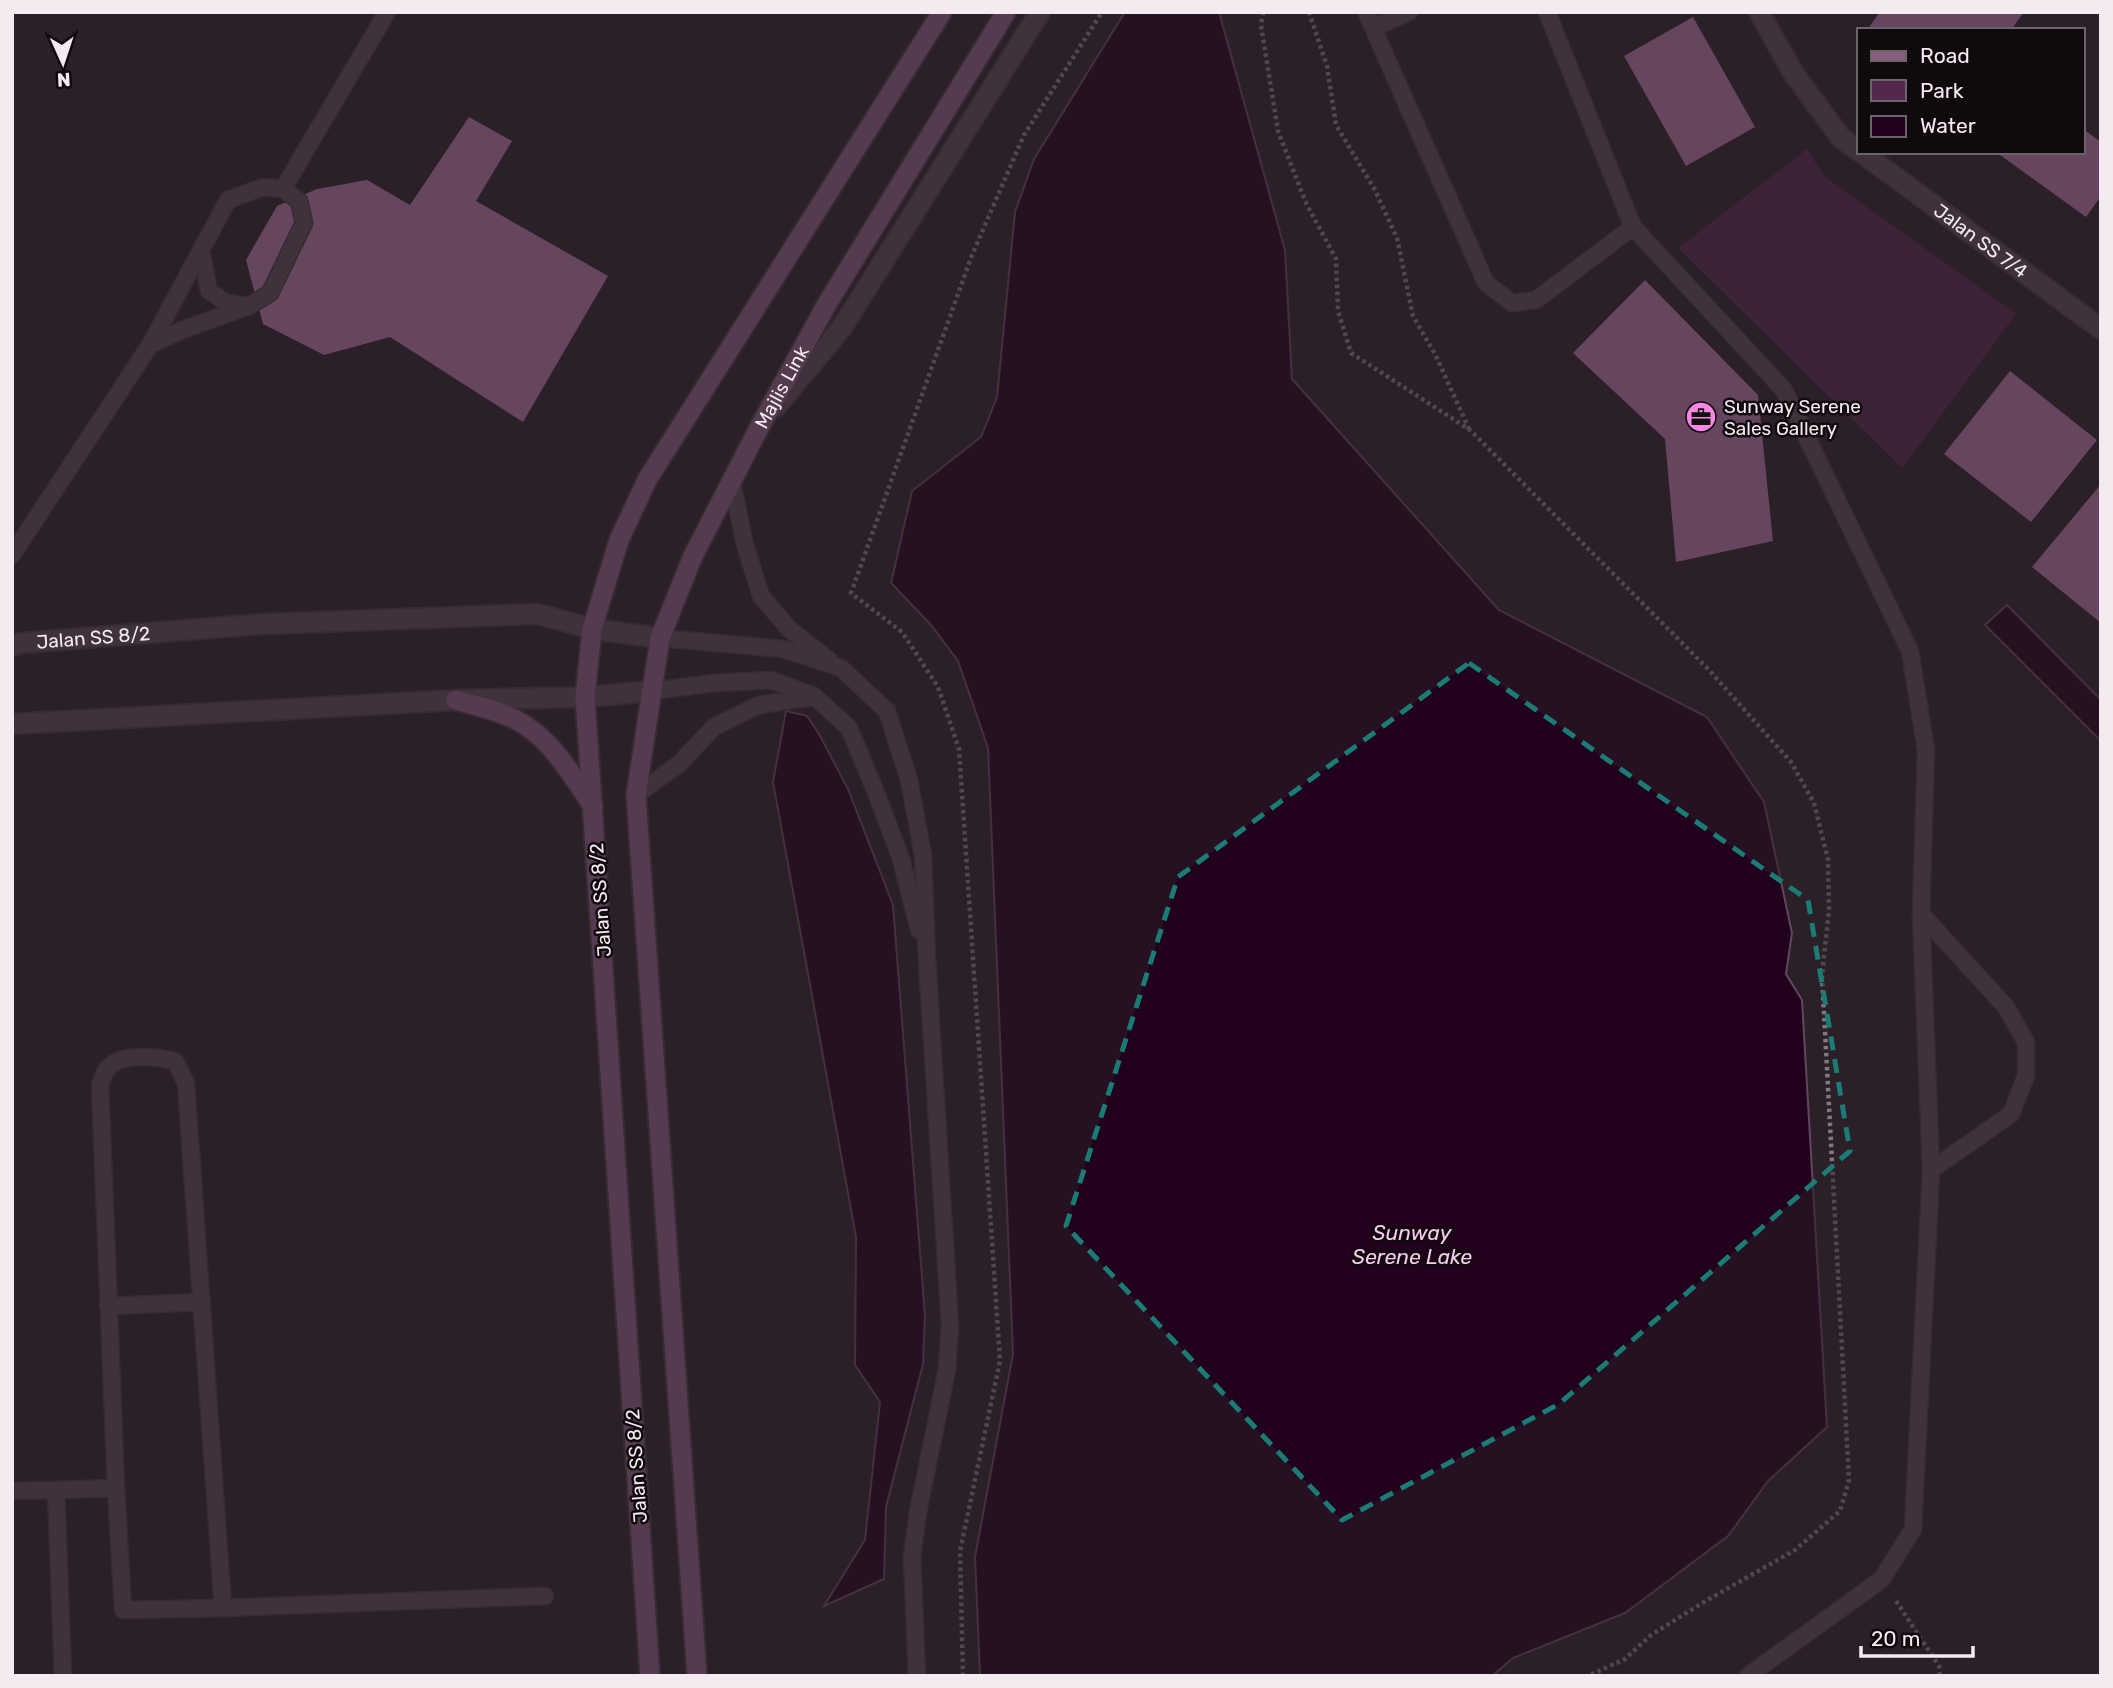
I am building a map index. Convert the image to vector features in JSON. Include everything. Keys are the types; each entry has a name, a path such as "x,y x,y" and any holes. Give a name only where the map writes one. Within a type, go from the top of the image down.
{"main road":[{"path":"585,697 592,629 619,540 647,480 942,12"},
{"name":"Majlis Link","path":"636,795 660,638 693,556 827,304 1006,12"},
{"name":"Jalan SS 8/2","path":"585,697 650,1676"},
{"path":"456,700 521,722 542,737 594,806"},
{"path":"636,795 696,1676"}],"street":[{"path":"761,426 841,329 1040,12"},
{"name":"Jalan SS 7/4","path":"1759,12 1794,74 1841,138 1857,150"},
{"name":"Jalan SS 7/4","path":"1863,154 2101,329"},
{"name":"Jalan SS 8/2","path":"12,646 21,643 263,624 538,614 592,629 660,638"},
{"path":"12,724 456,700 585,697 652,691"}],"lane":[{"path":"283,189 387,12"},
{"path":"1366,12 1486,282 1512,303 1536,300 1633,227"},
{"path":"1373,28 1409,12"},
{"path":"1547,12 1633,227 1784,390 1910,651 1926,750 1921,914 1931,1170 1913,1529 1882,1579 1748,1676"},
{"path":"12,555 150,345 228,200 263,187 283,189 299,201 304,223 270,293 248,306 182,330 150,345"},
{"path":"201,250 209,291 225,302 248,306"},
{"path":"732,483 745,545 761,596 789,629 841,668 887,711 909,780 923,855 950,1325 947,1368 918,1512 912,1557 917,1676"},
{"path":"660,638 783,649 841,668"},
{"path":"652,691 714,683 771,680 814,696 849,728 876,790 901,859 927,960"},
{"path":"636,795 679,764 714,727 759,705 814,696"},
{"path":"1921,914 2007,1007 2026,1042 2026,1076 2011,1114 1931,1170"},
{"path":"223,1608 186,1083 175,1061 154,1057 127,1058 108,1067 100,1085 122,1610 223,1608 545,1596"},
{"path":"108,1306 202,1302"},
{"path":"12,1491 116,1488"},
{"path":"56,1490 63,1676"}],"path":[{"path":"963,1676 960,1551 1000,1361 959,749 938,687 902,632 851,593 972,255 1024,135 1102,12"},
{"path":"1263,12 1261,25 1278,131 1306,203 1336,259 1338,311 1351,353 1470,430 1708,669 1791,762 1814,803 1828,860 1829,910 1822,975 1849,1480 1840,1511 1795,1550 1651,1635 1625,1659 1588,1676"},
{"path":"1309,12 1326,66 1336,125 1375,190 1397,238 1413,316 1436,356 1470,430"},
{"path":"1882,1579 1939,1666 1940,1676"}],"highlighted area":[{"path":"1469,663 1808,900 1850,1151 1559,1404 1342,1520 1066,1226 1178,877"}],"green space":[{"path":"1807,149 1824,176 2016,314 1902,468 1678,248"}],"water":[{"name":"Sunway Serene Lake","path":"1125,12 1219,12 1285,250 1292,379 1499,610 1707,717 1764,802 1792,933 1786,974 1802,1000 1827,1427 1768,1481 1728,1536 1625,1613 1513,1658 1492,1676 980,1676 975,1557 1013,1354 988,748 958,661 931,625 891,583 912,491 981,437 997,397 1015,212 1034,159"},
{"path":"2007,605 2101,700 2101,741 1985,625"},
{"path":"786,711 807,716 819,734 848,789 893,905 925,1316 923,1364 886,1507 884,1579 824,1606 865,1540 880,1402 855,1365 856,1237 773,782"}],"building":[{"path":"1880,12 2024,12 2012,28 1868,28"},
{"path":"1693,17 1755,127 1686,166 1624,56"},
{"path":"469,117 512,141 476,201 608,276 523,422 390,337 324,355 263,324 246,260 277,206 317,189 367,180 410,205"},
{"path":"2085,130 2101,142 2101,196 2086,217 1999,154 2085,154"},
{"name":"Sunway Serene Sales Gallery","path":"1645,280 1758,395 1773,541 1676,562 1665,439 1573,353"},
{"path":"2010,371 2097,440 2031,522 1944,454"},
{"path":"2101,484 2101,623 2032,567"}],"place":[{"name":"Sunway Serene Sales Gallery","path":"1701,417"}]}
